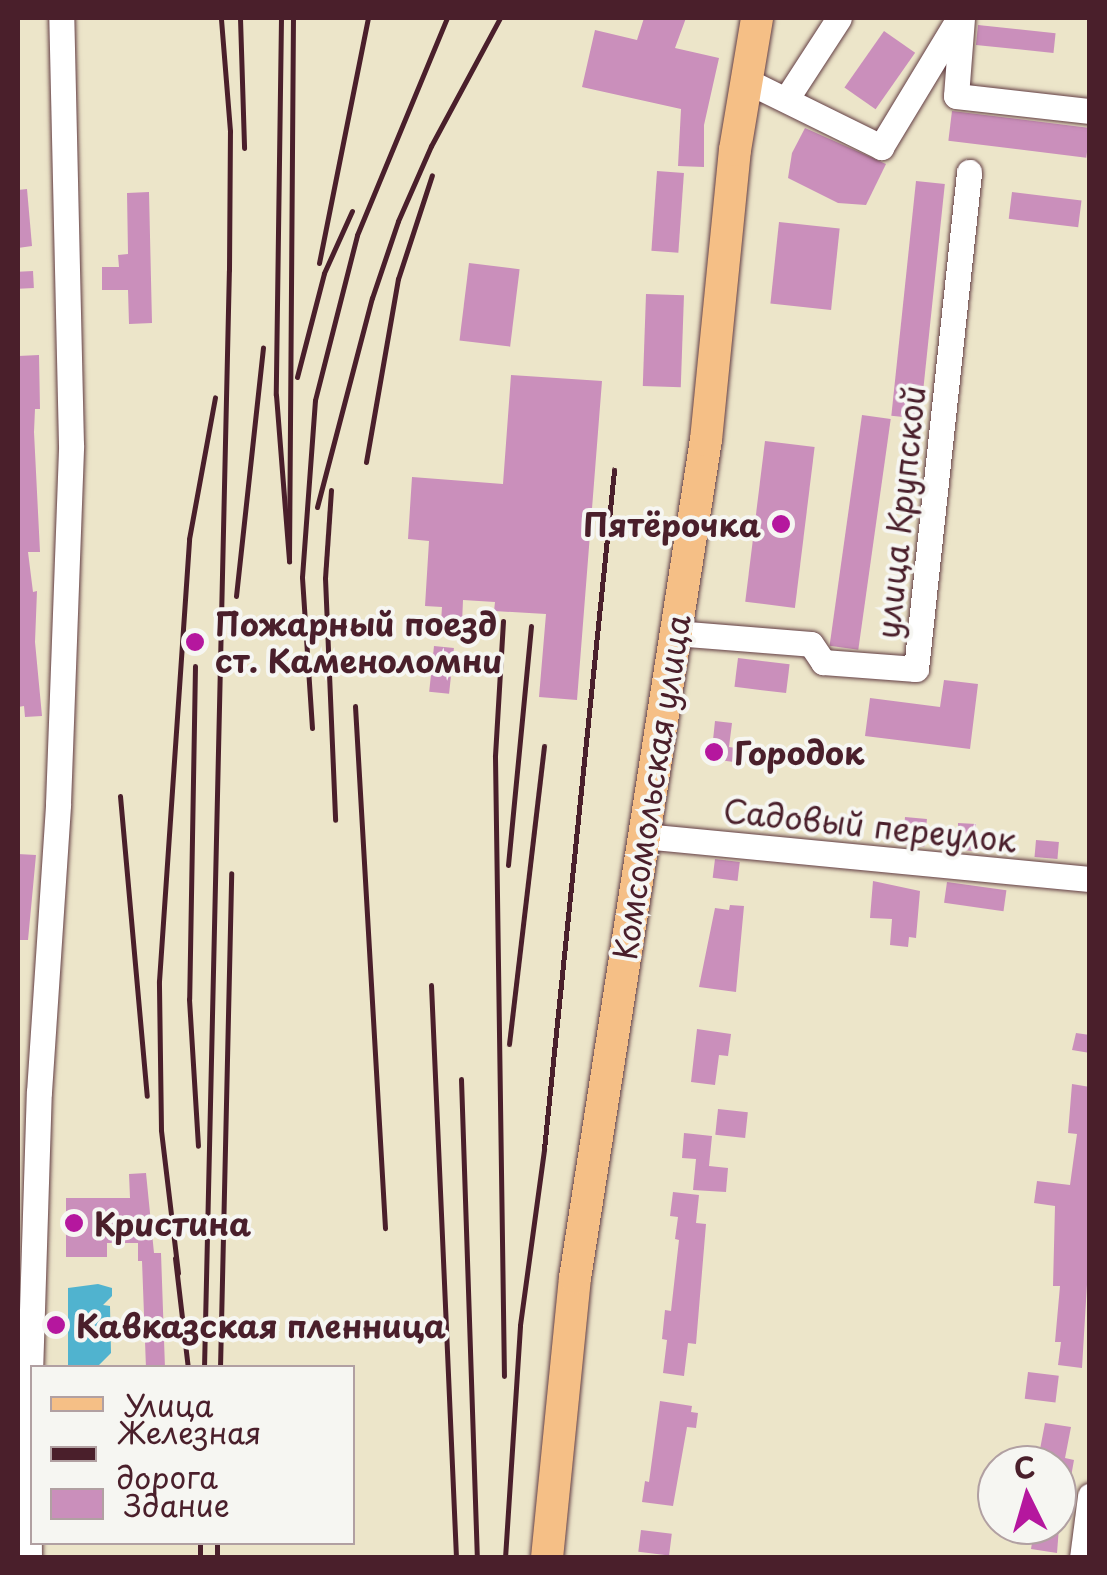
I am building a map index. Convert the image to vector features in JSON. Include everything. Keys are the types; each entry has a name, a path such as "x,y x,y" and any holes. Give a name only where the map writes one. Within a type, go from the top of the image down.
{"main road":[{"name":"Комсомольская улица","path":"548,1558 575,1278 706,440 745,80 758,18"}],"street":[{"path":"29,1558 28,1091 58,804 71,445 61,18"},
{"path":"788,98 840,18"},
{"path":"745,80 881,147 960,18"},
{"path":"960,18 956,96 1090,111"},
{"name":"улица Крупской","path":"675,633 811,644 823,662 916,669 969,172"},
{"name":"Садовый переулок","path":"643,836 1090,879"},
{"path":"1082,1558 1090,1496"}],"water":[{"path":"98,1284 112,1288 112,1296 103,1305 110,1306 111,1353 99,1365 68,1365 68,1288"}],"building":[{"path":"644,18 686,18 675,48 719,58 704,125 704,167 678,166 681,109 582,87 595,30 637,40"},
{"path":"978,25 1056,33 1053,53 976,45"},
{"path":"884,31 915,53 876,109 844,88"},
{"path":"952,111 1090,128 1086,158 948,141"},
{"path":"805,128 886,164 866,205 838,203 788,178 792,153"},
{"path":"657,171 684,173 678,253 651,251"},
{"path":"916,181 945,184 920,419 891,416"},
{"path":"27,189 32,246 18,248 18,190"},
{"path":"149,192 152,323 129,324 128,290 102,290 102,267 119,267 118,255 128,254 127,193"},
{"path":"1012,192 1081,201 1078,227 1009,219"},
{"path":"779,222 840,228 831,310 770,304"},
{"path":"469,263 520,269 510,347 459,340"},
{"path":"33,271 34,288 19,289 18,272"},
{"path":"646,294 684,295 681,387 643,386"},
{"path":"39,355 40,409 35,409 34,432 40,552 28,552 33,592 37,591 35,642 42,716 25,717 24,706 18,707 18,356"},
{"path":"511,375 602,381 577,700 539,697 546,614 494,611 495,602 463,600 462,624 441,622 442,607 425,606 429,541 408,539 412,477 503,484"},
{"path":"862,415 891,419 858,650 830,646"},
{"name":"Пятёрочка","path":"765,441 815,447 795,608 745,602"},
{"path":"434,646 454,648 449,694 429,692"},
{"path":"738,658 790,664 786,693 734,687"},
{"path":"944,680 978,684 970,749 865,736 870,698 940,707"},
{"path":"715,721 732,723 729,747 736,748 734,762 711,759"},
{"path":"905,817 927,819 924,847 903,845"},
{"path":"958,823 976,824 973,851 949,849 951,831 958,832"},
{"path":"1036,840 1059,842 1057,859 1035,857"},
{"path":"18,854 36,855 28,940 18,940"},
{"path":"715,859 740,862 737,881 713,878"},
{"path":"873,881 920,891 916,938 909,937 908,947 890,945 892,919 870,918"},
{"path":"947,882 1006,890 1003,911 944,903"},
{"path":"730,905 744,906 736,992 699,987 715,908 729,910"},
{"path":"697,1029 731,1034 728,1056 719,1055 715,1085 691,1082"},
{"path":"1076,1033 1090,1035 1090,1053 1072,1050"},
{"path":"1072,1084 1090,1087 1088,1268 1082,1368 1058,1365 1061,1342 1055,1342 1060,1286 1053,1286 1055,1206 1034,1203 1037,1181 1070,1185 1077,1134 1068,1133"},
{"path":"718,1109 748,1112 745,1138 715,1135"},
{"path":"684,1133 712,1136 709,1166 728,1168 726,1192 693,1190 696,1159 682,1158"},
{"path":"146,1173 154,1253 161,1253 165,1365 146,1365 138,1243 107,1243 107,1257 66,1257 66,1198 130,1198 129,1174"},
{"path":"673,1192 699,1195 696,1223 706,1224 696,1344 688,1343 684,1376 663,1373 665,1310 671,1311 679,1240 675,1239 678,1217 670,1216"},
{"path":"1028,1372 1059,1376 1055,1403 1025,1399"},
{"path":"660,1401 692,1406 691,1412 698,1413 696,1428 687,1427 673,1506 642,1502 645,1481 649,1482"},
{"path":"1045,1423 1071,1427 1068,1445 1041,1445"},
{"path":"641,1530 672,1534 669,1556 638,1552"},
{"path":"1032,1545 1058,1545 1057,1553 1031,1549"}],"railway":[{"path":"204,1365 229,270 230,131 221,18"},
{"path":"240,18 244,148"},
{"path":"281,18 276,395 289,561 293,18"},
{"path":"319,263 368,18"},
{"path":"312,728 302,577 315,400 357,235 447,18"},
{"path":"317,507 372,298 398,221 431,146 500,18"},
{"path":"366,462 398,279 432,175"},
{"path":"297,377 324,273 352,211"},
{"path":"236,596 263,347"},
{"path":"178,1273 161,1130 159,981 189,539 215,397"},
{"path":"505,1558 520,1325 544,1149 614,470"},
{"path":"331,490 325,578 335,820"},
{"path":"503,621 495,757 504,1376"},
{"path":"508,865 531,626"},
{"path":"195,666 189,999 198,1146"},
{"path":"355,706 385,1228"},
{"path":"509,1044 544,746"},
{"path":"120,796 147,1096"},
{"path":"220,1365 231,873"},
{"path":"431,985 456,1558"},
{"path":"461,1079 477,1558"},
{"path":"175,1258 188,1365"},
{"path":"200,1545 200,1558"},
{"path":"217,1545 217,1558"}],"place":[{"name":"Пятёрочка","path":"781,524"},
{"name":"Пожарный поезд ст. Каменоломни","path":"195,642"},
{"name":"Городок","path":"714,752"},
{"name":"Кристина","path":"74,1223"},
{"name":"Кавказская пленница","path":"56,1325"}]}
